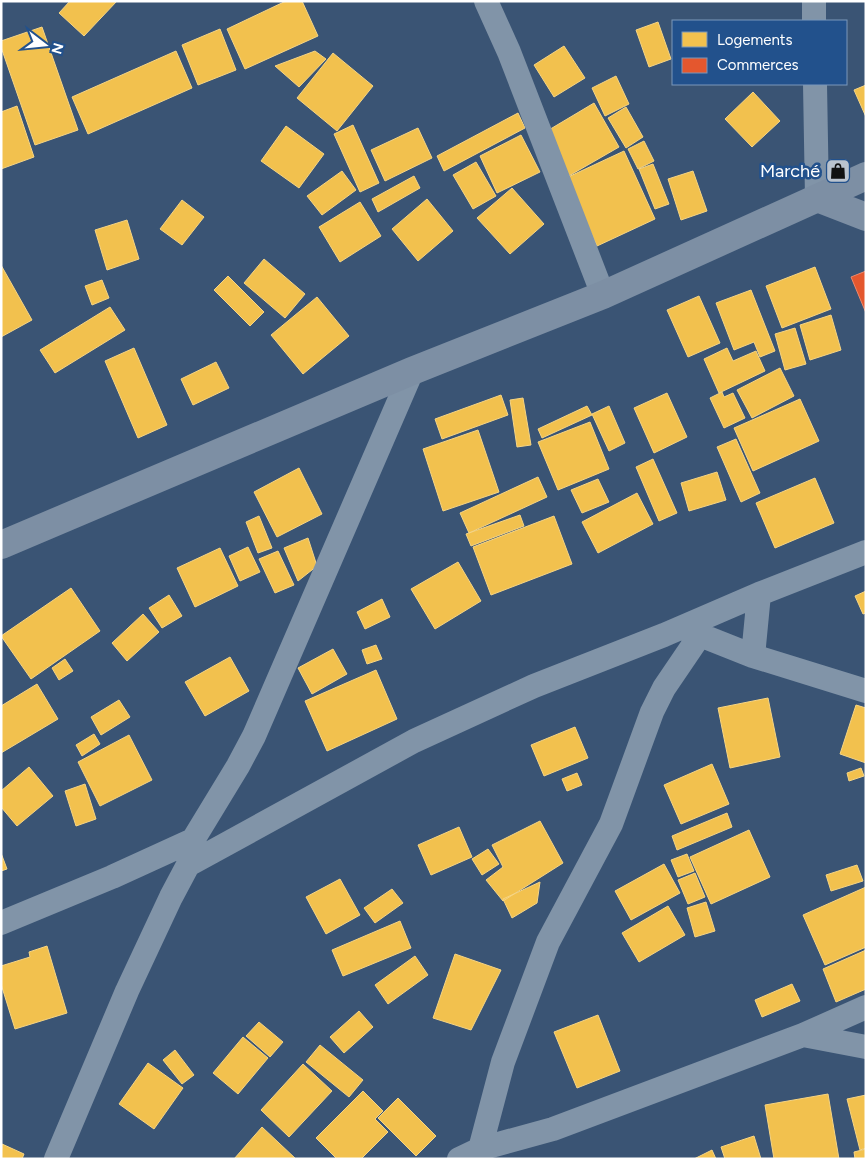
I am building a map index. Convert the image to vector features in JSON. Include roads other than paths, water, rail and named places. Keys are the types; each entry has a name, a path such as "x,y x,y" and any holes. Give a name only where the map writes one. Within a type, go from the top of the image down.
{"main road":[{"path":"1,545 412,371 603,295 866,176"},
{"path":"817,198 866,217"}],"street":[{"path":"486,1 509,52 603,295"},
{"path":"814,1 814,20"},
{"path":"814,85 817,198"},
{"path":"56,1159 127,991 188,865 192,840 238,766 254,736 321,585 412,371"},
{"path":"188,865 414,741 534,686 691,631 759,594 866,552"},
{"path":"753,656 759,594"},
{"path":"691,631 753,656 866,691"},
{"path":"469,1154 548,942 611,824 652,712 691,631"},
{"path":"1,923 112,877 192,840"},
{"path":"469,1154 554,1130 804,1035 866,1007"},
{"path":"804,1035 866,1047"}],"place":[{"name":"Marché","path":"838,171"}]}
